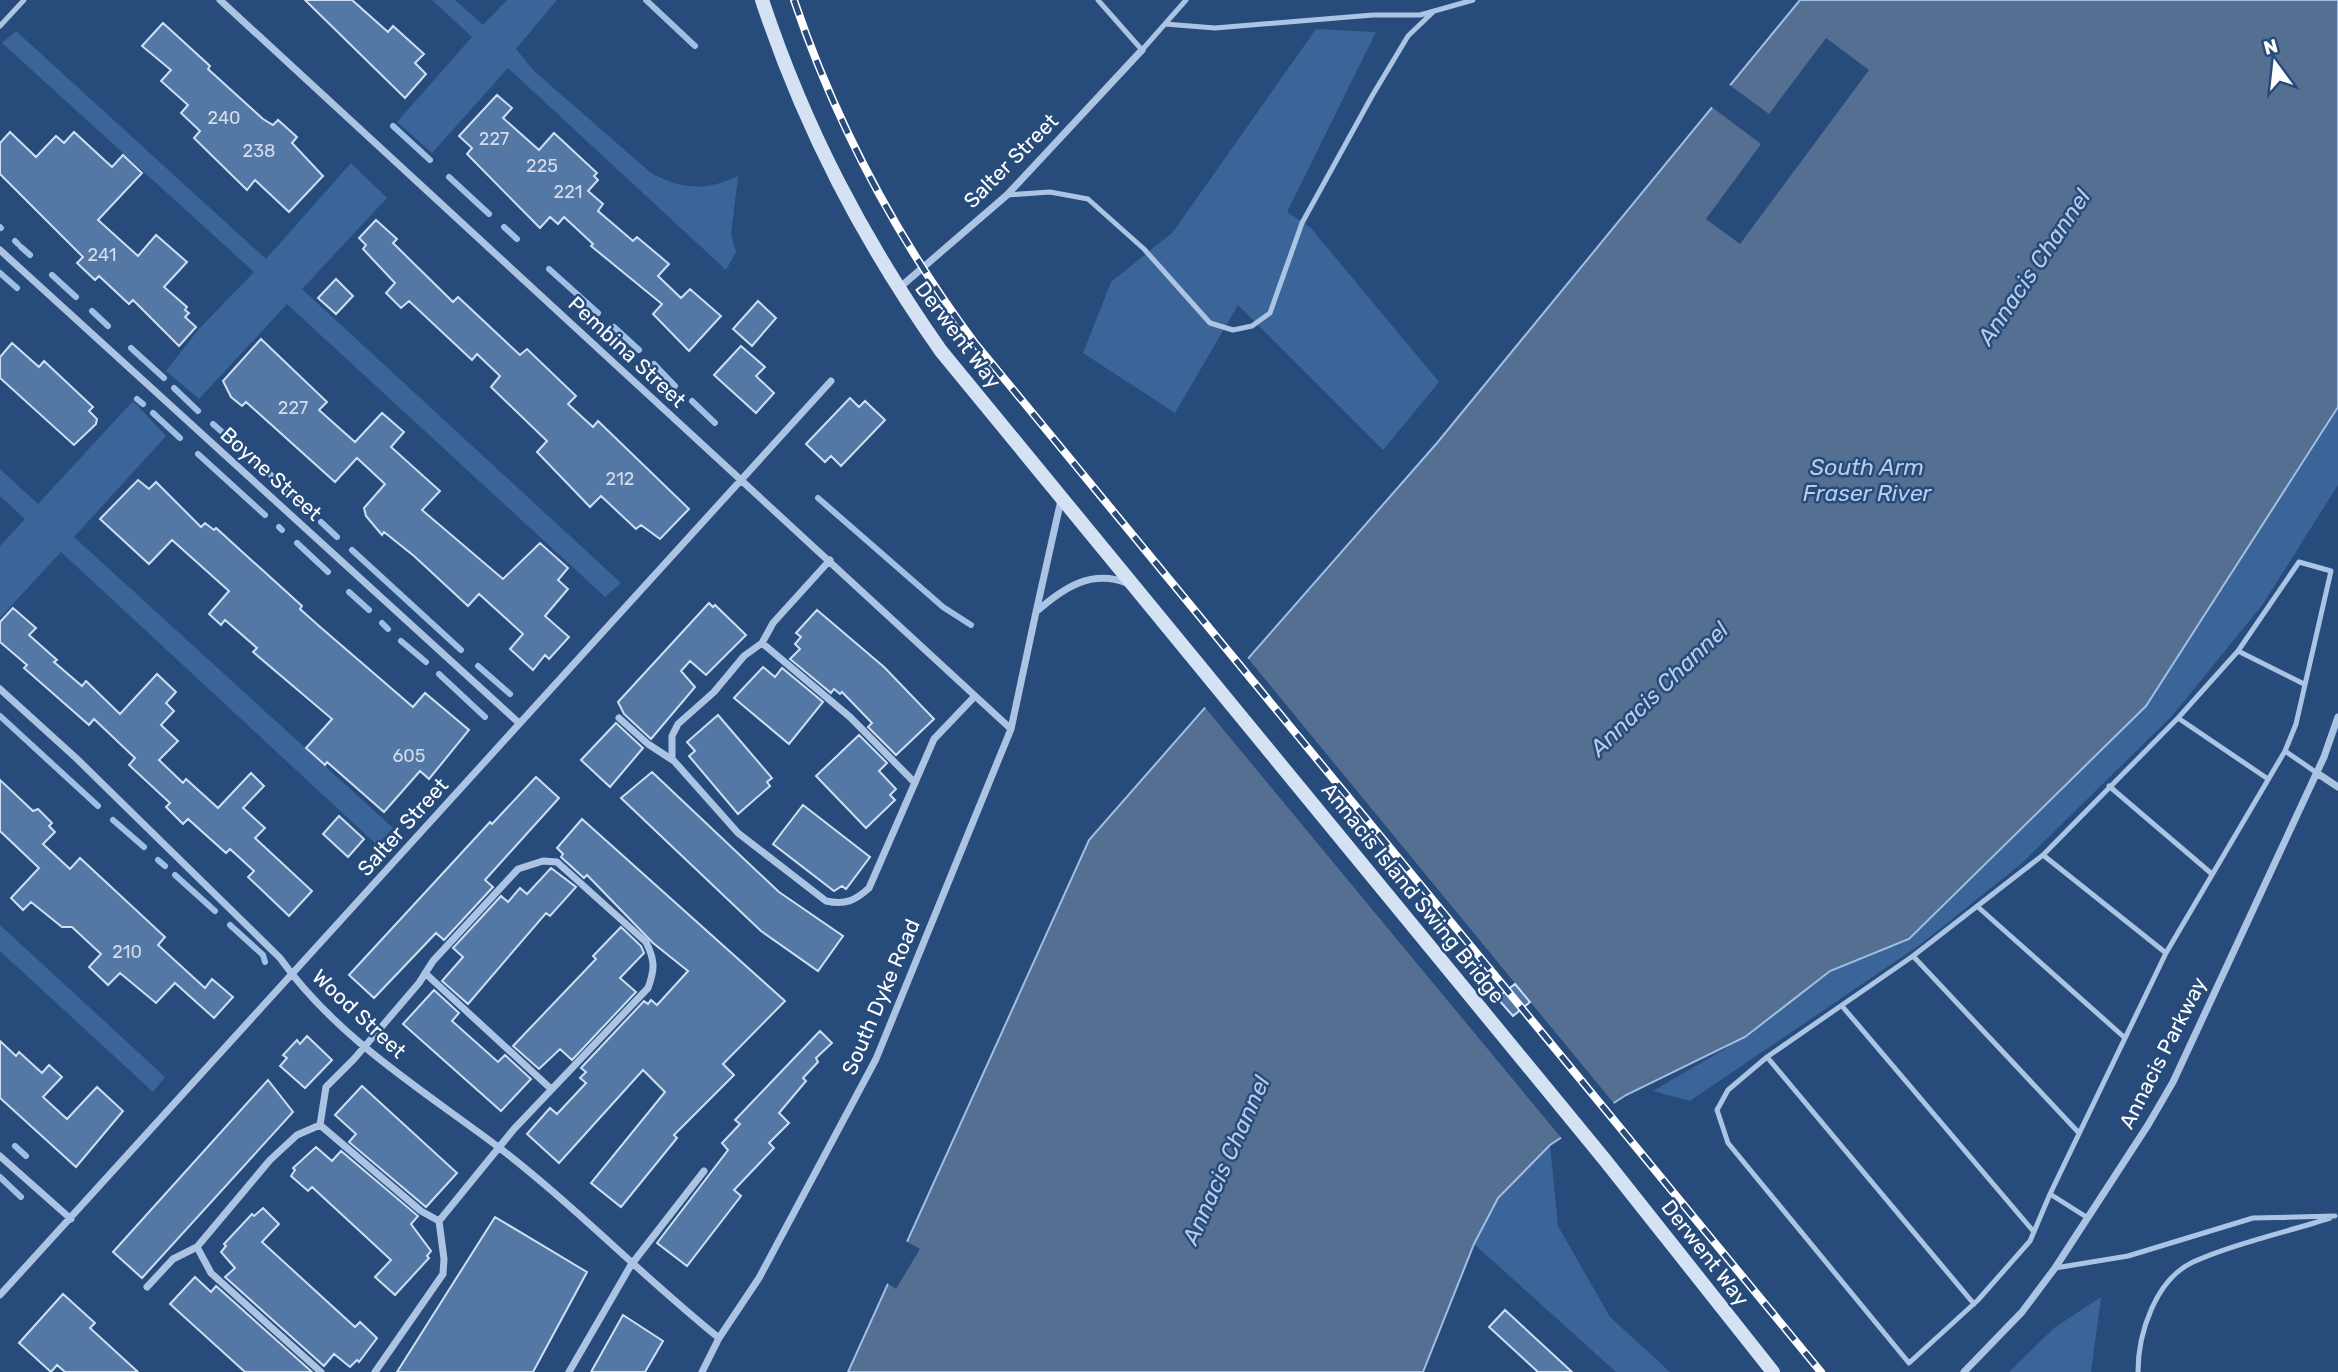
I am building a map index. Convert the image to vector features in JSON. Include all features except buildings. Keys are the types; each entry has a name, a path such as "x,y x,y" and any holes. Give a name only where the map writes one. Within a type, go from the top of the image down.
{"main road":[{"name":"Derwent Way","path":"762,0 818,146 861,229 898,289 940,351 1189,654"},
{"name":"Annacis Island Swing Bridge","path":"1189,654 1605,1160"},
{"name":"Derwent Way","path":"1605,1160 1773,1372"}],"street":[{"name":"Pembina Street","path":"220,0 1011,729"},
{"name":"Salter Street","path":"898,289 1007,195 1142,50"},
{"name":"Boyne Street","path":"0,250 519,723"},
{"name":"Salter Street","path":"0,1295 293,976 739,478 831,381"},
{"name":"South Dyke Road","path":"702,1372 719,1338 759,1278 876,1059 1011,729 1062,499"},
{"path":"672,760 672,736 678,724 713,692 744,656 762,643 773,623 830,560"},
{"path":"1036,612 1061,591 1084,581 1103,578 1133,586"},
{"path":"762,643 850,717 915,783"},
{"name":"Wood Street","path":"0,689 93,774 366,1046 409,1084 498,1147 631,1265 719,1338"},
{"path":"619,718 648,744 672,760 738,833 826,901 841,904 857,899 869,888 934,740 975,696"},
{"name":"Annacis Parkway","path":"1964,1372 2022,1312 2055,1268 2173,1082 2316,773 2338,717"},
{"path":"2316,773 2338,787"},
{"path":"320,1125 326,1087 366,1046 425,973 518,869 543,861 557,862 646,942 654,959 648,988 564,1078 550,1088 498,1147 439,1221 444,1259 443,1274 375,1372"},
{"path":"425,973 550,1088"},
{"path":"320,1125 421,1211 439,1221"},
{"path":"147,1287 173,1259 197,1247 270,1160 297,1135 320,1125"},
{"path":"0,1156 71,1219"},
{"path":"569,1372 631,1265 704,1171"},
{"path":"197,1247 211,1273 321,1372"}],"lane":[{"path":"0,26 24,0"},
{"path":"1098,0 1142,50 1186,0"},
{"path":"1165,24 1216,28 1433,12 1473,0"},
{"path":"1007,195 1050,192 1088,200 1144,248 1209,323 1233,330 1252,326 1270,313 1302,223 1372,96 1408,36 1433,12"},
{"path":"2299,562 2331,571 2304,684 2296,724 2285,751 2166,953 2030,1241 1974,1304 1909,1363 1728,1143 1717,1111 1728,1090 1767,1057 1913,957 2043,855 2178,718 2238,651 2299,562"},
{"path":"2238,651 2304,684"},
{"path":"2178,718 2268,779"},
{"path":"2285,751 2316,773"},
{"path":"2109,786 2212,874"},
{"path":"2043,855 2166,953"},
{"path":"1978,907 2125,1038"},
{"path":"1913,957 2079,1133"},
{"path":"1842,1006 2034,1232"},
{"path":"1767,1057 1974,1304"},
{"path":"2050,1194 2088,1219"},
{"path":"2055,1268 2128,1256 2253,1218 2337,1216"},
{"path":"2138,1372 2146,1316 2165,1287 2190,1263 2337,1216"}],"shaded area":[{"path":"432,0 455,0 483,25 507,0 557,0 516,49 533,70 651,173 674,183 694,186 715,184 738,176 731,235 736,252 726,270 508,68 432,153 397,122 472,37"},
{"path":"1316,29 1376,32 1287,212 1310,227 1439,382 1383,450 1238,305 1175,413 1083,353 1111,282 1173,232"},
{"path":"16,31 266,259 351,163 387,198 302,289 621,583 605,597 287,304 199,399 166,371 198,330 254,272 2,43"},
{"path":"2338,241 2338,485 2263,604 2172,716 2021,864 1921,944 1690,1101 1653,1091 1745,1037"},
{"path":"133,401 166,436 74,537 393,828 377,845 61,552 0,618 0,546 25,519 0,496 0,469 38,504"},
{"path":"0,925 165,1077 153,1092 0,951"},
{"path":"1550,1145 1558,1226 1610,1317 1670,1372 1616,1372 1474,1244 1498,1198"},
{"path":"2101,1297 2091,1372 2009,1372 2054,1328"}],"water":[{"name":"South Arm Fraser River","path":"1800,0 2338,0 2338,407 2146,706 1909,939 1830,971 1745,1037 1626,1095 1550,1145 1498,1198 1474,1244 1423,1372 848,1372 1089,840 1437,443"}],"pier":[{"path":"1826,38 1869,70 1740,244 1706,219 1761,144 1709,105 1727,83 1769,114"},
{"path":"1246,656 1616,1106 1563,1140 1203,705"},
{"path":"904,1240 920,1249 896,1289 885,1282"}],"waterway":[{"path":"646,0 695,46"},
{"path":"393,126 430,160"},
{"path":"449,177 489,214"},
{"path":"504,227 517,239"},
{"path":"15,241 18,244"},
{"path":"21,247 30,255"},
{"path":"549,269 598,313"},
{"path":"0,273 17,288"},
{"path":"52,275 76,297"},
{"path":"92,311 108,326"},
{"path":"614,327 639,350"},
{"path":"131,348 164,378"},
{"path":"654,364 675,386"},
{"path":"174,388 198,411"},
{"path":"137,399 143,404"},
{"path":"692,401 715,423"},
{"path":"153,413 180,438"},
{"path":"213,424 230,439"},
{"path":"232,441 241,448"},
{"path":"198,454 265,515"},
{"path":"256,461 307,509"},
{"path":"818,498 943,607 971,625"},
{"path":"321,522 337,537"},
{"path":"279,527 282,530"},
{"path":"297,543 328,572"},
{"path":"352,550 461,650"},
{"path":"349,592 369,610"},
{"path":"382,623 388,629"},
{"path":"401,641 426,662"},
{"path":"478,666 510,694"},
{"path":"439,674 485,717"},
{"path":"0,716 98,806"},
{"path":"113,820 144,847"},
{"path":"158,860 165,866"},
{"path":"175,875 215,911"},
{"path":"230,925 263,955 265,962"},
{"path":"15,1146 26,1156"},
{"path":"0,1177 21,1197"}],"railway":[{"path":"794,0 829,91 870,178 919,262 974,342 1821,1372"}],"water label":[{"name":"Annacis Channel","path":"2034,267"},
{"name":"Annacis Channel","path":"1659,689"},
{"name":"Annacis Channel","path":"1226,1160"}]}
